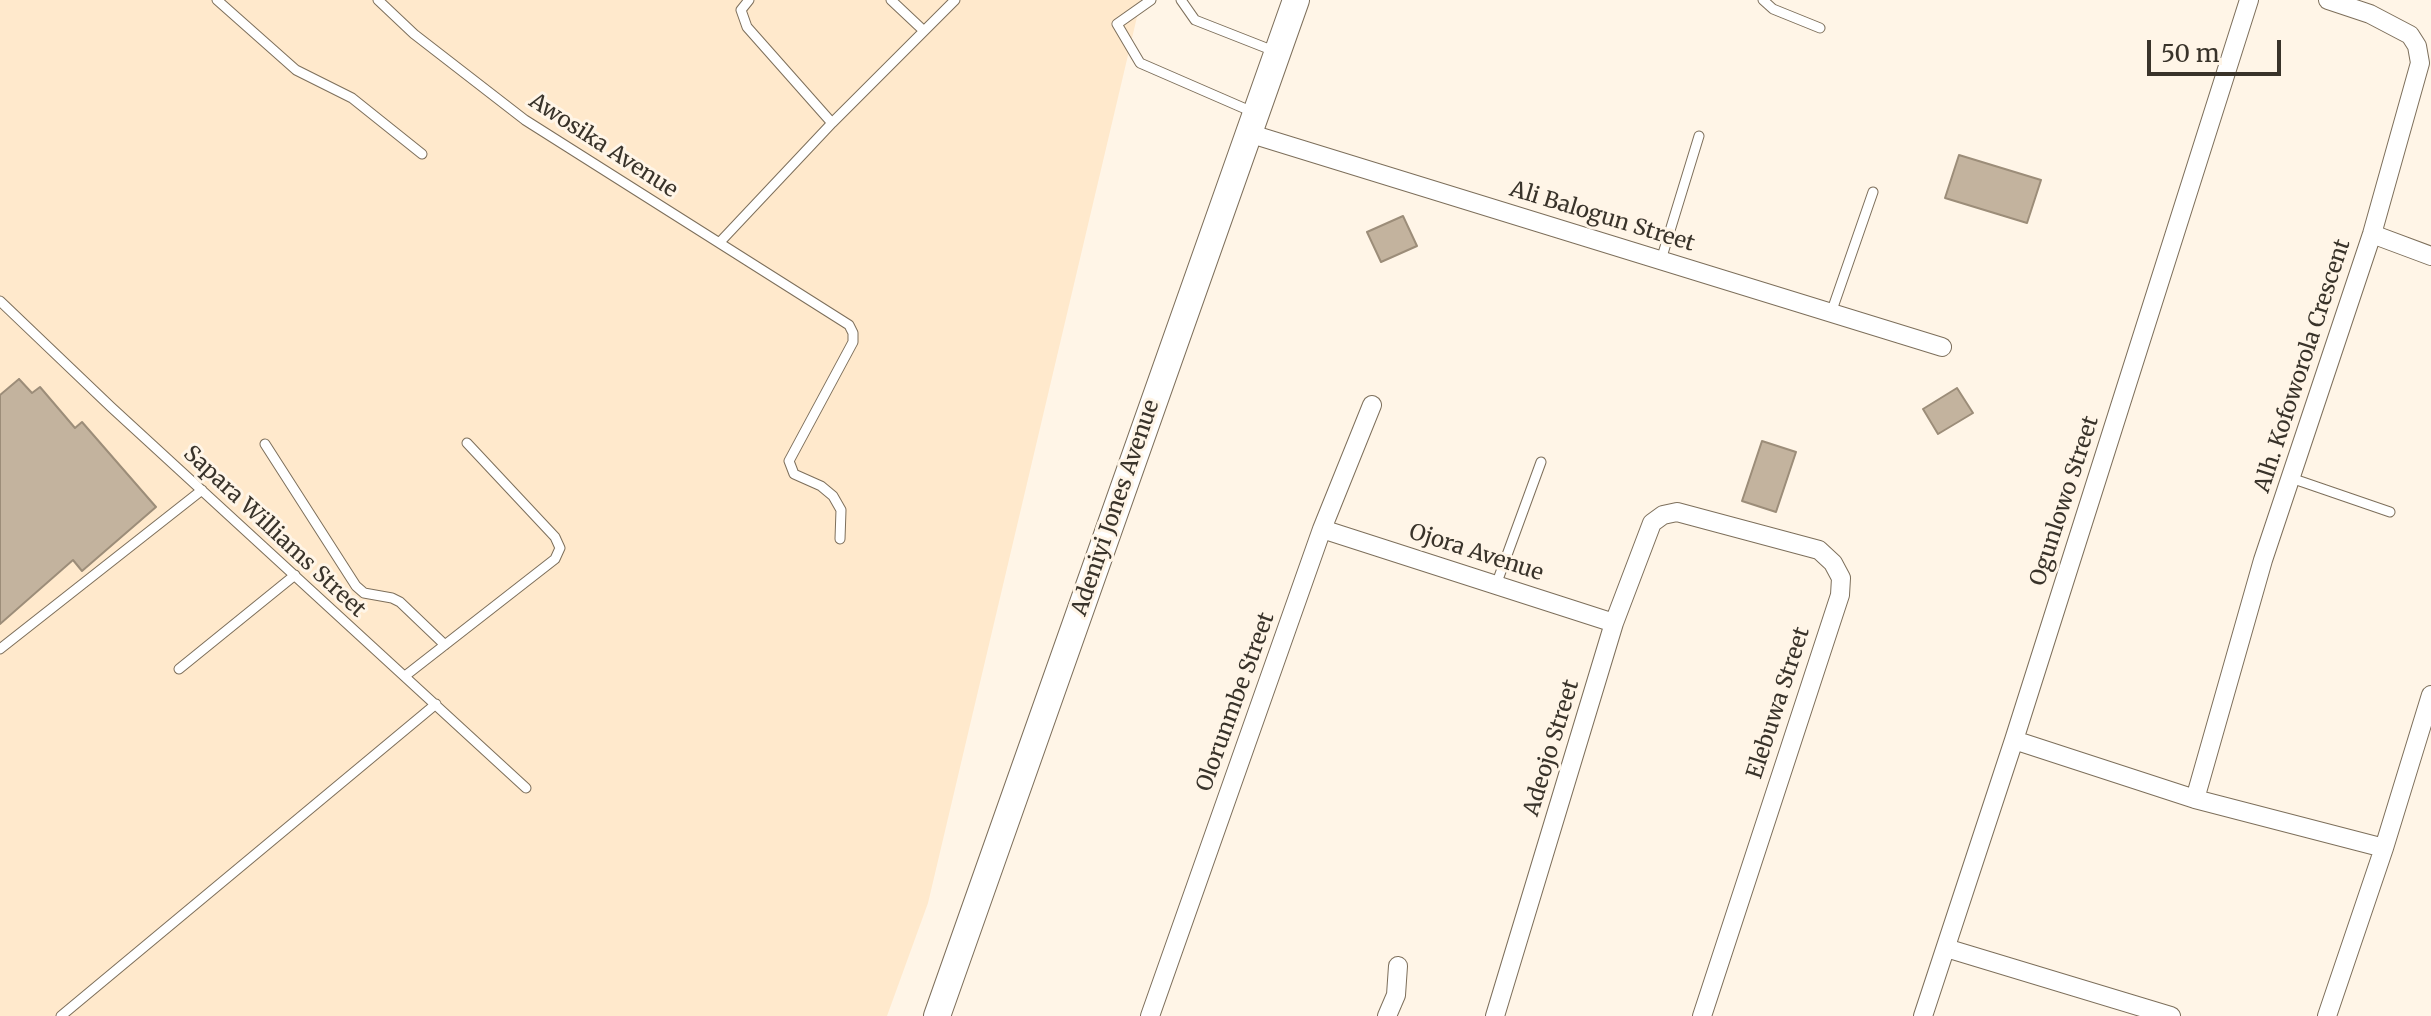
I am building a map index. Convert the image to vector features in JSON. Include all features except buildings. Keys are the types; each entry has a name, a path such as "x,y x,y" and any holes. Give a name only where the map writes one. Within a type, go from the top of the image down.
{"street":[{"name":"Adeniyi Jones Avenue","path":"937,1016 1296,0"},
{"name":"Ogunlowo Street","path":"1923,1016 2249,0"},
{"name":"Alh. Kofoworola Crescent","path":"2195,799 2263,560 2372,234 2420,63 2417,46 2410,35 2370,14 2328,0"},
{"name":"Ali Balogun Street","path":"1251,123 1661,260 1942,347"},
{"path":"2372,234 2431,256"},
{"name":"Olorunmbe Street","path":"1150,1016 1322,529 1372,405"},
{"name":"Adeojo Street","path":"1495,1016 1614,623 1652,523 1663,515 1677,512"},
{"name":"Elebuwa Street","path":"1677,512 1819,550 1833,563 1841,578 1840,595 1702,1016"},
{"name":"Ojora Avenue","path":"1322,529 1614,623"},
{"path":"2327,1016 2384,848 2431,695"},
{"path":"2014,740 2195,799 2384,848"},
{"path":"1946,948 2171,1016"},
{"path":"1387,1016 1396,995 1398,966"}],"lane":[{"path":"217,0 296,70 352,98 422,154"},
{"name":"Awosika Avenue","path":"378,0 414,34 525,120 849,325 853,342 789,461 794,474 821,486 833,496 841,510 840,539"},
{"path":"749,0 741,10 747,27 832,123"},
{"path":"891,0 924,31"},
{"path":"720,242 832,123 955,0"},
{"path":"1151,0 1117,24 1140,63 1251,123"},
{"path":"1181,0 1195,20 1277,52"},
{"path":"1763,0 1773,9 1820,28"},
{"path":"1661,260 1699,136"},
{"path":"1831,313 1873,192"},
{"name":"Sapara Williams Street","path":"0,301 526,788"},
{"path":"405,676 555,559 560,548 555,537 467,443"},
{"path":"265,444 356,586 364,593 400,602 445,645"},
{"path":"1496,585 1541,462"},
{"path":"2291,478 2390,512"},
{"path":"0,649 202,490"},
{"path":"179,669 295,575"},
{"path":"61,1016 436,704"}],"shaded area":[{"path":"0,0 1141,0 928,903 887,1016 0,1016"}]}
